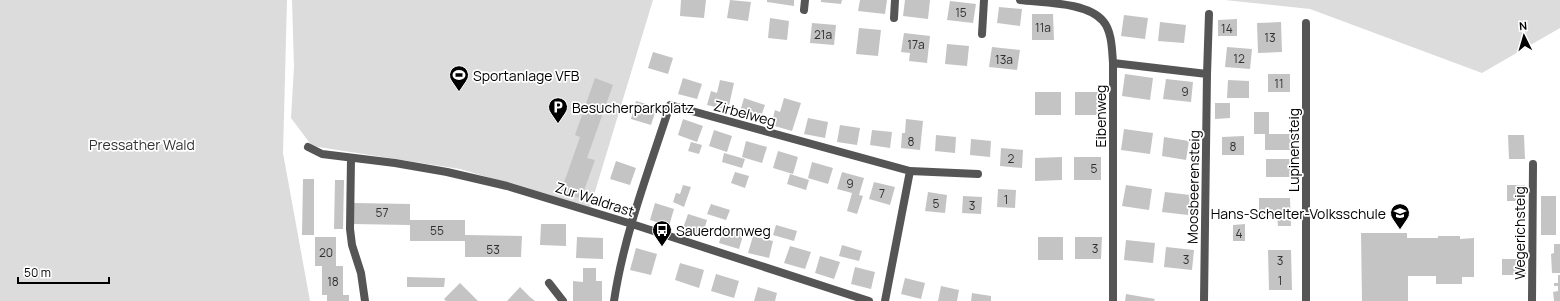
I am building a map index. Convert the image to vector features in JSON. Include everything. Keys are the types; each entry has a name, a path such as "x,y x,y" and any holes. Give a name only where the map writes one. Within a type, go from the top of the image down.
{"street":[{"path":"804,10 805,0"},
{"path":"894,18 895,0"},
{"path":"982,34 984,0"},
{"name":"Eibenweg","path":"1020,0 1074,6 1092,11 1104,21 1108,30 1112,44 1113,62 1113,301"},
{"name":"Moosbeerensteig","path":"1204,301 1209,14"},
{"name":"Lupinensteig","path":"1306,22 1306,301"},
{"path":"1113,62 1207,74"},
{"name":"Zirbelweg","path":"632,224 634,213 670,106 910,171 978,174"},
{"name":"Zur Waldrast","path":"308,148 322,154 395,163 447,172 507,186 632,224 869,301"},
{"path":"351,158 350,229 352,245 361,273 365,301"},
{"name":"Wegerichsteig","path":"1532,301 1533,164"},
{"path":"885,301 910,171"},
{"path":"614,301 619,273 632,224"},
{"path":"549,283 563,301"}],"green space":[{"name":"Pressather Wald","path":"0,0 287,0 283,153 310,301 0,301"},
{"name":"Sportanlage VFB","path":"292,0 653,0 590,208 460,169 312,146 291,118 294,67"},
{"path":"1225,0 1560,0 1560,28 1482,73 1310,9"}],"building":[{"path":"681,0 706,0 704,18 680,16"},
{"path":"730,0 751,2 748,21 727,18"},
{"path":"767,0 794,0 794,6 767,2"},
{"path":"821,0 842,0 841,4 821,2"},
{"path":"860,0 887,0 885,14 858,11"},
{"path":"905,0 930,0 928,19 903,16"},
{"path":"950,1 976,4 973,23 947,20"},
{"path":"999,7 1022,9 1020,26 997,23"},
{"path":"1032,14 1053,14 1054,40 1032,40"},
{"path":"1124,15 1148,18 1145,39 1121,36"},
{"path":"770,18 789,21 787,40 768,38"},
{"path":"1237,19 1237,36 1218,36 1218,20"},
{"path":"1160,22 1186,25 1184,43 1158,41"},
{"path":"1281,22 1282,52 1258,53 1257,23"},
{"path":"812,23 836,25 834,45 810,43"},
{"path":"859,28 881,30 878,56 856,54"},
{"path":"904,33 930,36 927,63 909,61 910,53 901,52"},
{"path":"947,44 969,46 967,66 945,64"},
{"path":"992,47 1020,50 1017,70 989,67"},
{"path":"1227,47 1252,49 1250,69 1225,67"},
{"path":"653,52 673,58 668,74 648,68"},
{"path":"1125,74 1153,78 1150,100 1122,96"},
{"path":"1268,74 1290,74 1290,92 1268,92"},
{"path":"595,78 613,85 587,158 595,160 581,199 561,191 580,137 575,135"},
{"path":"683,78 702,84 697,99 678,94"},
{"path":"1166,79 1193,82 1191,102 1163,99"},
{"path":"720,80 734,83 728,110 707,105 711,91 717,93"},
{"path":"1228,80 1249,81 1249,98 1227,98"},
{"path":"1035,92 1061,92 1061,115 1035,115"},
{"path":"1075,92 1101,92 1101,115 1075,115"},
{"path":"744,98 765,105 759,122 739,115"},
{"path":"784,98 801,103 792,131 771,125 775,110 780,112"},
{"path":"636,101 657,107 651,125 631,119"},
{"path":"1215,103 1230,103 1230,118 1215,119"},
{"path":"1254,112 1269,112 1269,134 1254,134"},
{"path":"808,118 828,122 825,138 804,134"},
{"path":"683,119 703,126 697,142 678,135"},
{"path":"906,119 923,121 920,150 901,148 902,133 905,133"},
{"path":"840,125 860,128 857,145 837,142"},
{"path":"1124,129 1153,133 1150,154 1121,150"},
{"path":"714,130 732,136 727,152 709,146"},
{"path":"872,130 892,132 890,148 870,145"},
{"path":"1265,134 1292,134 1292,150 1265,150"},
{"path":"936,135 956,137 955,153 935,151"},
{"path":"1508,135 1524,135 1525,159 1509,159"},
{"path":"1244,136 1244,155 1222,155 1222,137"},
{"path":"1164,137 1189,141 1186,160 1162,156"},
{"path":"971,139 991,141 990,157 970,155"},
{"path":"746,141 767,147 762,163 742,157"},
{"path":"691,142 702,145 699,154 688,151"},
{"path":"1001,148 1023,150 1022,168 1000,166"},
{"path":"778,151 798,157 793,174 773,168"},
{"path":"724,153 745,159 742,168 722,162"},
{"path":"1062,157 1062,180 1035,181 1035,158"},
{"path":"1074,157 1101,157 1101,180 1074,180"},
{"path":"1266,159 1292,159 1292,177 1266,177"},
{"path":"616,161 636,168 630,185 610,179"},
{"path":"812,162 833,168 828,184 808,178"},
{"path":"735,172 749,176 745,188 731,183"},
{"path":"842,172 864,178 859,195 863,196 857,214 847,211 852,193 837,189"},
{"path":"790,174 809,180 806,190 787,184"},
{"path":"303,179 314,179 314,235 302,235"},
{"path":"335,180 344,180 343,229 334,229"},
{"path":"874,182 895,187 890,205 869,199"},
{"path":"683,185 691,187 684,207 673,202 676,193 680,194"},
{"path":"1126,185 1152,189 1149,210 1122,206"},
{"path":"1507,185 1525,185 1525,201 1507,201"},
{"path":"998,189 1016,190 1015,208 997,207"},
{"path":"928,192 947,195 945,213 925,211"},
{"path":"1165,192 1190,195 1188,215 1162,212"},
{"path":"963,196 982,197 981,214 962,213"},
{"path":"1541,196 1556,196 1556,235 1541,235"},
{"path":"1259,198 1290,198 1291,226 1278,226 1277,216 1259,217"},
{"path":"354,203 410,204 410,220 465,220 465,235 522,236 521,257 465,257 465,241 410,241 410,225 353,224"},
{"path":"655,203 674,209 669,226 650,220"},
{"path":"711,204 730,210 726,220 707,214"},
{"path":"688,214 707,220 702,237 682,231"},
{"path":"541,224 566,224 566,246 540,245"},
{"path":"1245,224 1245,241 1233,241 1233,225"},
{"path":"776,225 797,231 794,241 773,235"},
{"path":"724,226 744,232 739,249 719,243"},
{"path":"1361,233 1407,233 1407,238 1460,236 1460,239 1474,238 1474,277 1462,277 1462,284 1436,284 1436,276 1408,276 1408,301 1362,301"},
{"path":"753,236 773,241 769,258 748,253"},
{"path":"315,237 336,237 336,266 343,266 343,295 349,295 349,301 327,301 327,295 322,295 322,266 315,266"},
{"path":"577,237 603,238 603,259 576,258"},
{"path":"1038,237 1063,237 1063,260 1038,260"},
{"path":"1075,237 1102,237 1101,259 1075,259"},
{"path":"1126,240 1155,243 1153,263 1124,260"},
{"path":"1554,244 1560,244 1560,273 1552,273 1551,254 1554,253"},
{"path":"842,245 862,251 859,261 839,256"},
{"path":"790,246 811,252 805,269 784,263"},
{"path":"1166,247 1194,250 1192,270 1164,267"},
{"path":"636,248 657,254 651,275 630,270"},
{"path":"1268,250 1291,250 1292,290 1269,290"},
{"path":"820,256 840,262 834,279 815,273"},
{"path":"1502,259 1526,259 1526,275 1502,275"},
{"path":"680,263 704,270 699,288 675,280"},
{"path":"855,267 875,272 871,289 851,284"},
{"path":"583,268 596,268 596,281 602,281 602,301 573,301 573,281 583,282"},
{"path":"716,274 739,281 734,298 711,291"},
{"path":"1558,275 1560,275 1560,301 1554,301 1553,292 1558,291 1558,286 1554,286 1554,283 1558,283"},
{"path":"407,277 445,278 444,287 407,287"},
{"path":"905,278 925,283 921,299 901,294"},
{"path":"460,283 478,301 446,301 444,299"},
{"path":"941,286 959,290 957,301 938,301"},
{"path":"520,287 530,297 535,301 507,301"},
{"path":"758,287 777,293 775,301 754,301"},
{"path":"972,293 991,296 991,301 971,301"},
{"path":"1126,294 1155,299 1154,301 1125,301"}],"place":[{"name":"Sportanlage VFB","path":"459,92"},
{"name":"Besucherparkplatz","path":"558,124"},
{"name":"Hans-Schelter-Volksschule","path":"1400,230"},
{"name":"Sauerdornweg","path":"662,247"}]}
